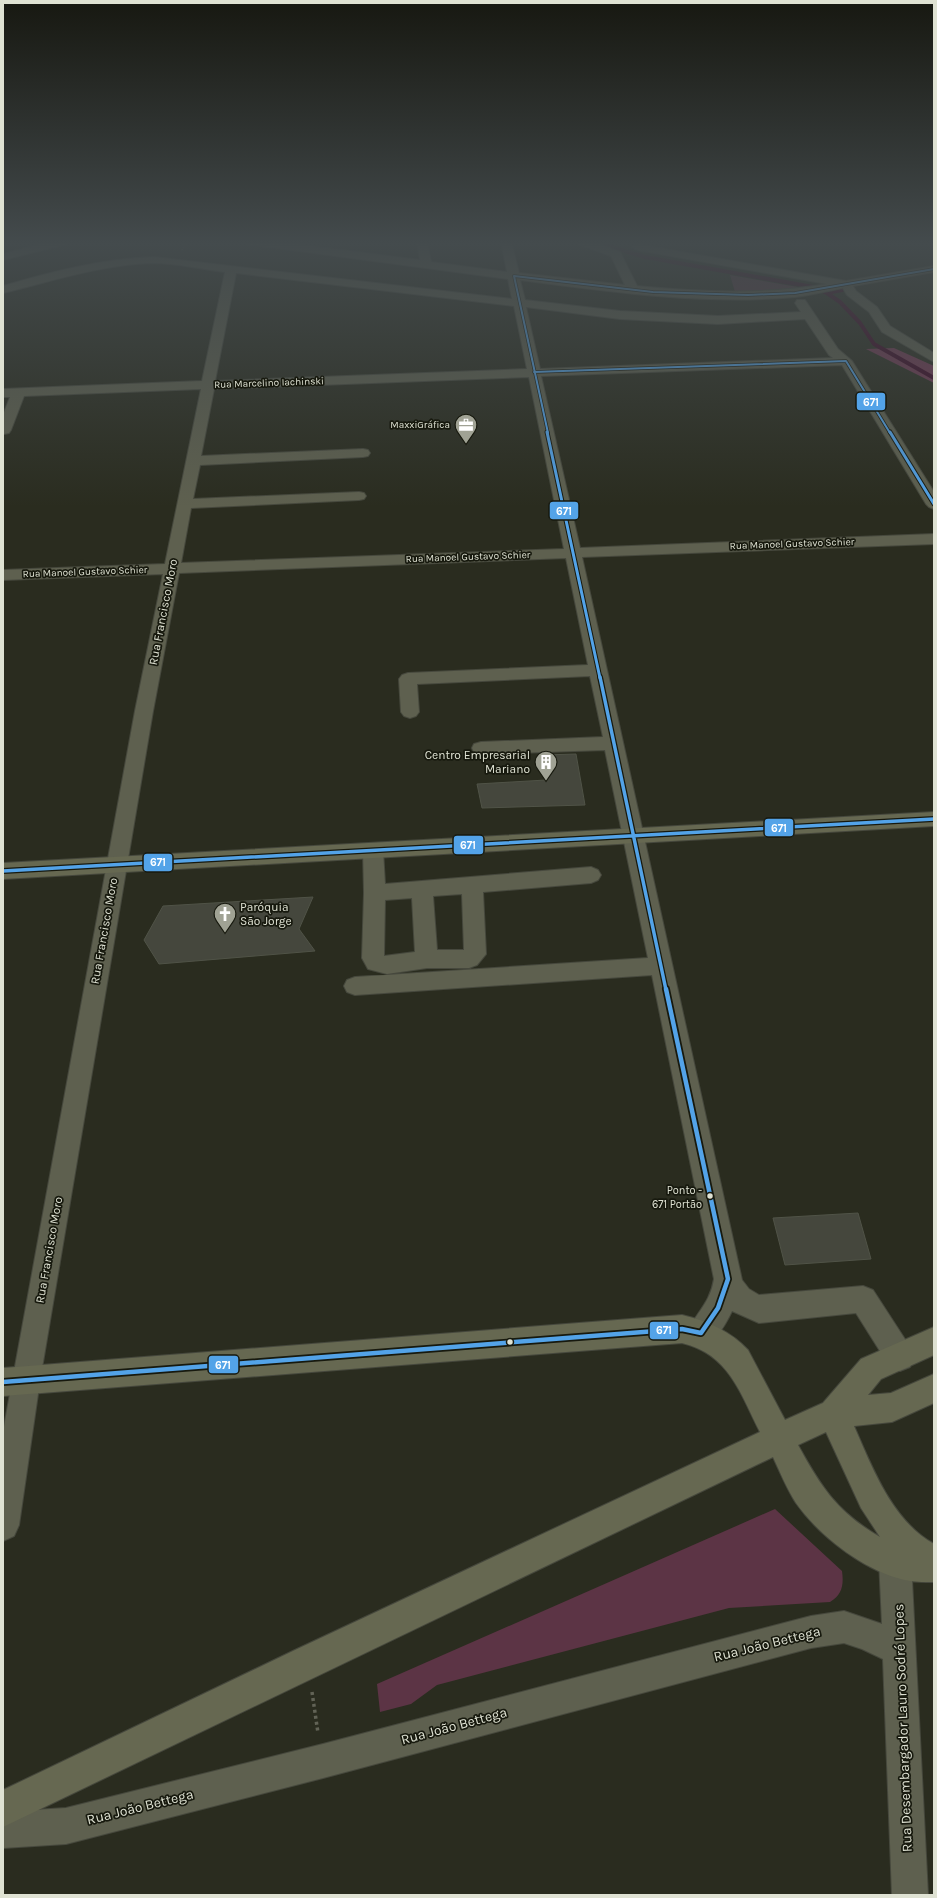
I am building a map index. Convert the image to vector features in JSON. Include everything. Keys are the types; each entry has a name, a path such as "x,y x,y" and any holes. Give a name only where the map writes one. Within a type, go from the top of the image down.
{"main road":[{"path":"3,871 934,819"},
{"path":"14,1381 682,1329 701,1333 727,1349 738,1360 807,1492 830,1520 853,1539 882,1556 909,1565 934,1566"},
{"path":"833,1413 871,1369 934,1342"},
{"path":"3,1809 307,1662 833,1413 892,1406 934,1388"},
{"path":"833,1413 875,1504 888,1524 903,1540 934,1561"}],"street":[{"name":"Rua Francisco Moro","path":"3,1525 14,1381 116,864 172,568 185,504 199,451 208,385 219,330"},
{"path":"525,330 660,966 732,1292 738,1300 748,1306 759,1309 863,1299 900,1357"},
{"path":"819,330 833,352 846,361 934,504"},
{"path":"888,330 934,358"},
{"name":"Rua Marcelino Iachinski","path":"3,392 846,361"},
{"path":"4,430 19,392"},
{"path":"199,451 363,453"},
{"path":"185,504 359,496"},
{"name":"Rua Manoel Gustavo Schier","path":"3,575 934,539"},
{"path":"410,712 408,679 598,670"},
{"path":"481,748 613,743"},
{"path":"373,850 375,893 373,958 376,963 387,965 427,959 470,959 475,954 472,885"},
{"path":"375,893 591,875"},
{"path":"422,888 427,959"},
{"path":"355,986 660,966"},
{"path":"701,1333 714,1317 724,1301 728,1279"},
{"name":"Rua Desembargador Lauro Sodré Lopes","path":"895,1560 910,1895"},
{"name":"Rua João Bettega","path":"3,1830 66,1826 323,1761 811,1632 844,1627 867,1634 900,1650"}],"path":[{"path":"307,1662 323,1761"}],"shaded area":[{"path":"894,348 934,366 934,383 866,349"},
{"path":"775,1509 842,1571 843,1581 840,1593 830,1602 729,1608 437,1685 411,1704 380,1712 377,1684"}],"building":[{"name":"Centro Empresarial Mariano","path":"576,754 585,805 482,808 477,784 546,780 543,755"},
{"name":"Paróquia São Jorge","path":"313,897 299,929 315,951 159,964 144,940 163,906"},
{"path":"858,1213 871,1259 785,1265 773,1218"}],"waterway":[{"path":"864,330 874,344 934,378"}],"transit line":[{"name":"671","path":"3,1382 682,1329 701,1333 718,1308 728,1279 525,330"},
{"name":"671","path":"534,372 846,361 934,504"},
{"name":"671","path":"3,871 934,819"}],"place":[{"name":"MaxxiGráfica","path":"466,444"},
{"name":"Centro Empresarial Mariano","path":"546,782"},
{"name":"Paróquia São Jorge","path":"225,934"},
{"name":"Ponto - 671 Portão","path":"710,1196"}]}
